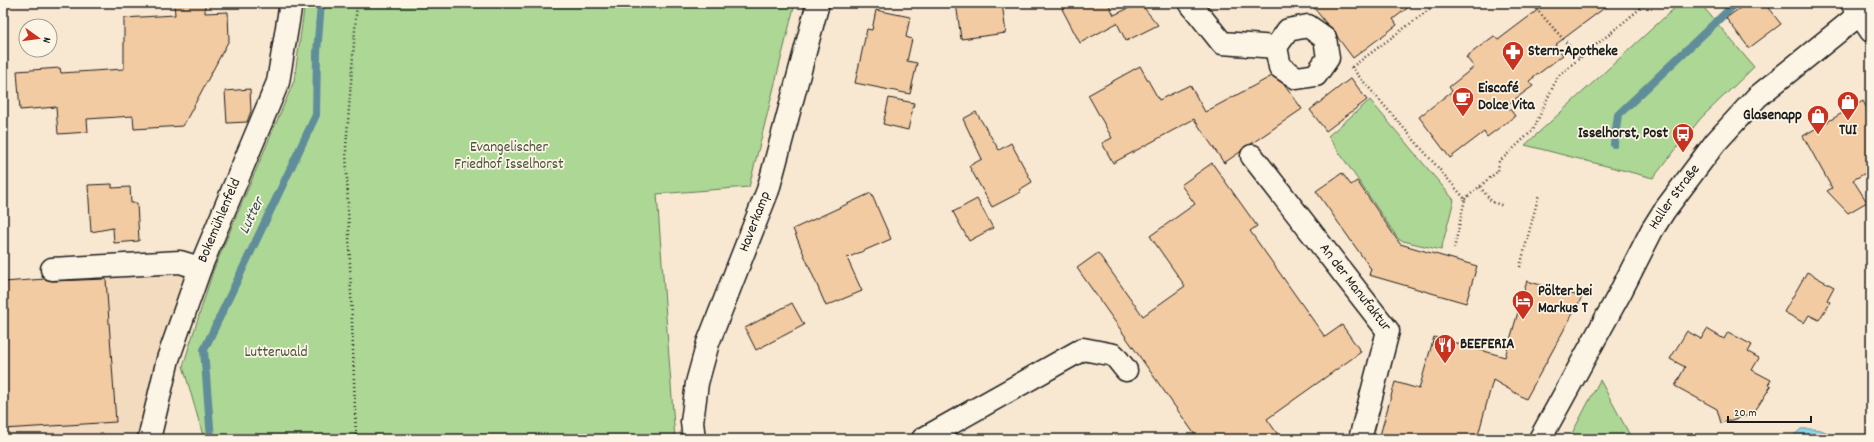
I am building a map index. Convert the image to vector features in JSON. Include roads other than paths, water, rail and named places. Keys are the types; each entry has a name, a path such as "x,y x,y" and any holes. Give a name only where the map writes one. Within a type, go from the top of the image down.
{"street":[{"name":"Bokemühlenfeld","path":"149,439 168,359 200,268 278,82 291,3"},
{"name":"Haverkamp","path":"694,439 692,422 696,383 708,343 768,190 818,3"},
{"path":"1190,3 1222,43 1276,46"},
{"name":"Haller Straße","path":"1540,439 1620,293 1652,230 1664,211 1715,143 1758,97 1863,13"},
{"name":"An der Manufaktur","path":"1252,156 1388,331 1360,439"},
{"path":"52,269 180,262 200,268"},
{"path":"923,439 1083,349 1114,355 1126,370"}],"water":[{"path":"1801,429 1815,429 1824,431 1835,439 1790,439"}],"waterway":[{"name":"Lutter","path":"211,439 204,350 316,115 317,53 321,3"},
{"path":"1614,144 1618,115 1736,3"}],"place":[{"name":"Stern-Apotheke","path":"1513,72"},
{"name":"Eiscafé Dolce Vita","path":"1463,118"},
{"name":"TUI","path":"1848,122"},
{"name":"Glasenapp","path":"1818,136"},
{"name":"Isselhorst, Post","path":"1683,154"},
{"name":"Pölter bei Markus T","path":"1523,320"},
{"name":"BEEFERIA","path":"1445,364"}],"park label":[{"name":"Evangelischer Friedhof Isselhorst","path":"509,156"},
{"name":"Lutterwald","path":"276,353"}]}
